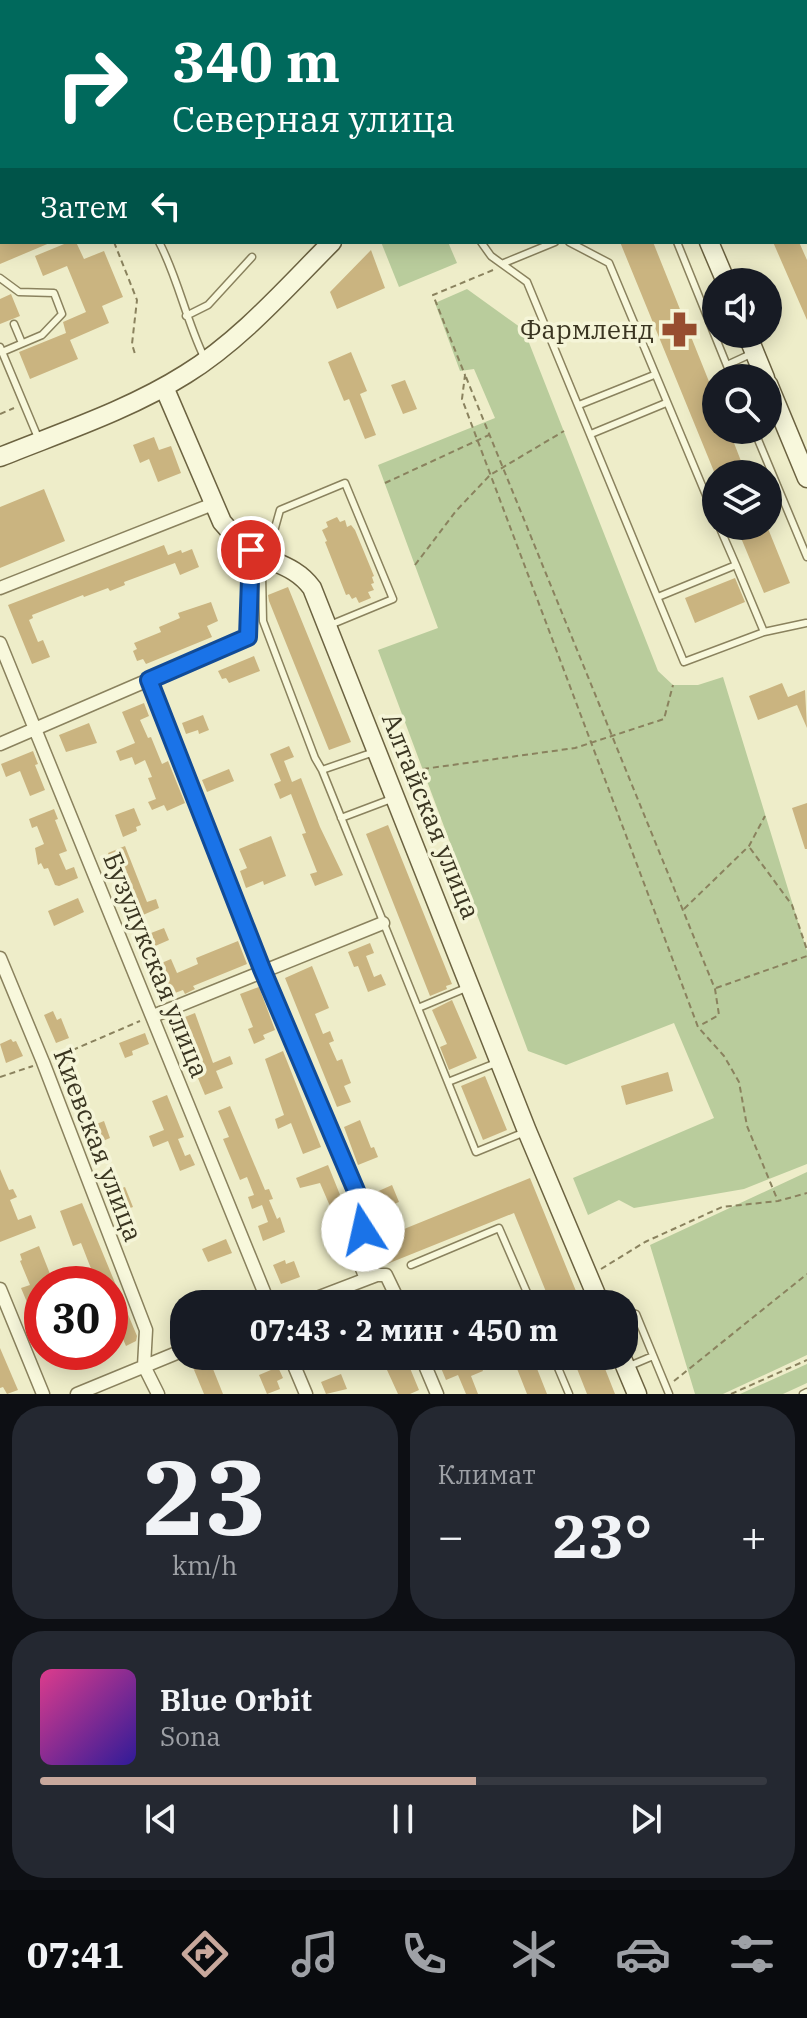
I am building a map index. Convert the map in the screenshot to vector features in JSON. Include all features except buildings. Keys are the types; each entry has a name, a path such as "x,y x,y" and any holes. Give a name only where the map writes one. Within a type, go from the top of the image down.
{"street":[{"path":"0,457 164,387 206,360 226,346 330,244"},
{"path":"710,244 720,268"},
{"path":"753,348 760,364"},
{"name":"Алтайская улица","path":"164,387 222,522 235,539 258,554 303,575 312,588 527,1131 595,1290"},
{"path":"782,418 807,478"},
{"path":"0,588 213,504"},
{"path":"0,744 248,637 258,554"},
{"name":"Бузулукская улица","path":"0,643 263,1290"},
{"path":"149,680 262,969 365,1212 363,1230 356,1242 365,1277"},
{"path":"153,1016 262,969 383,923"},
{"name":"Киевская улица","path":"0,958 146,1330 144,1366 158,1394"},
{"path":"334,1290 365,1277 386,1275 393,1290"},
{"path":"0,1289 43,1394"},
{"path":"77,1394 170,1356"},
{"path":"296,1370 306,1394"},
{"path":"427,1370 437,1394"},
{"path":"627,1370 637,1394"}],"lane":[{"path":"160,244 206,360"},
{"path":"482,244 491,256 527,282 684,662 764,632 807,622"},
{"path":"504,263 550,244"},
{"path":"573,244 609,263 702,487"},
{"path":"678,244 727,364"},
{"path":"186,316 208,305 252,257"},
{"path":"0,278 19,292 54,293 62,314 42,335 1,350 39,441"},
{"path":"14,324 22,343"},
{"path":"729,364 755,352"},
{"path":"579,405 654,375"},
{"path":"591,434 666,403"},
{"path":"760,444 807,557"},
{"path":"328,626 393,599 345,483 280,510 258,554 262,574 263,621 315,758 476,1152 527,1131"},
{"path":"725,540 764,632"},
{"path":"658,597 736,565"},
{"path":"322,770 378,751"},
{"path":"341,818 396,797"},
{"path":"418,1008 470,986"},
{"path":"448,1082 500,1061"},
{"path":"411,1265 499,1228 526,1290"},
{"path":"638,1319 668,1391"},
{"path":"638,1359 653,1356"},
{"path":"559,1370 569,1394"}],"path":[{"path":"115,244 137,300 132,344 135,354"},
{"path":"504,263 488,274 433,295 715,989 719,1015 698,1027"},
{"path":"465,375 462,399 698,1027 724,1056 739,1082 747,1126 778,1201"},
{"path":"0,414 16,408"},
{"path":"415,565 456,511 490,475 564,431"},
{"path":"385,483 490,435"},
{"path":"423,769 575,748 664,719 673,685"},
{"path":"683,910 749,846 765,816"},
{"path":"749,846 792,905 807,950"},
{"path":"715,989 807,956"},
{"path":"0,1077 153,1016"},
{"path":"588,1275 657,1236 722,1207 778,1201 807,1193"},
{"path":"668,1391 807,1274"},
{"path":"731,1394 807,1360"}],"green space":[{"path":"382,244 449,244 457,263 399,287"},
{"path":"467,289 524,330 658,671 673,685 698,685 723,677 807,951 807,1164 744,1189 634,1208 619,1200 588,1215 573,1178 714,1118 674,1023 566,1065 528,1051 378,650 438,628 378,465 495,418 474,369 460,371 435,303"},
{"path":"807,1172 807,1355 723,1394 695,1394 650,1245"},
{"path":"807,1364 807,1383 783,1394 740,1394"}],"place":[{"name":"Фармленд","path":"680,330"}],"route":[{"path":"251,550 248,637 149,680 262,969 365,1212 363,1230"}]}
